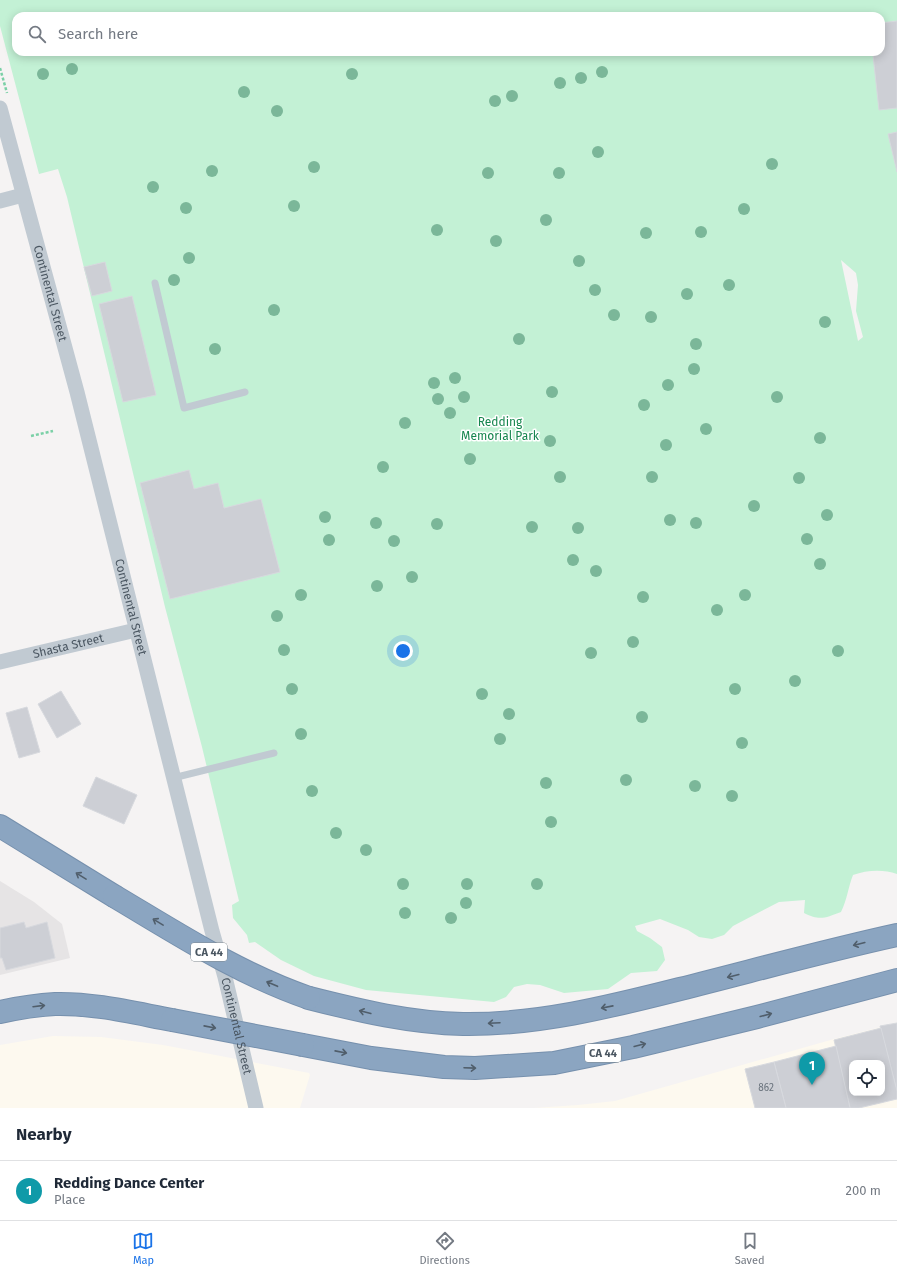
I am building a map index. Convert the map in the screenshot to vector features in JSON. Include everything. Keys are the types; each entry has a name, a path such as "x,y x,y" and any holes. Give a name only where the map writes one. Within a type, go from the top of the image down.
{"highway":[{"name":"CA 44","path":"0,826 114,896 244,971 280,988 309,998 371,1014 421,1021 463,1024 533,1021 624,1004 897,935"},
{"name":"CA 44","path":"0,1012 55,1004 76,1005 129,1012 378,1059 444,1067 482,1068 554,1063 633,1047 749,1019 897,980"}],"street":[{"name":"Continental Street","path":"0,108 77,392 173,778 225,977 256,1108"},
{"path":"0,201 23,195"},
{"name":"Shasta Street","path":"0,662 136,630"}],"lane":[{"path":"155,283 184,408 245,392"},
{"path":"173,778 274,753"}],"path":[{"path":"31,436 53,431"}],"shaded area":[{"path":"0,881 34,902 62,924 70,958 0,975"},
{"path":"897,1023 897,1108 534,1108 615,1101 834,1039"},
{"path":"53,1036 101,1037 163,1045 309,1073 310,1075 300,1108 0,1108 0,1045"}],"green space":[{"name":"Redding Memorial Park","path":"0,0 897,0 897,874 886,871 875,871 853,875 841,912 822,918 804,913 805,900 779,902 733,926 724,935 712,939 699,937 688,930 660,919 635,926 637,931 662,947 665,960 657,971 631,973 608,989 564,993 540,985 527,984 514,987 506,997 494,1002 366,990 314,976 281,960 255,942 249,943 247,935 233,918 232,905 239,901 202,747 165,607 67,197 58,169 39,174 0,26","holes":["841,260 856,273 858,285 856,311 863,337 858,341"]}],"building":[{"path":"897,21 897,108 879,110 873,56 885,56 885,22"},
{"path":"897,132 897,172 888,134"},
{"path":"105,262 112,291 92,296 84,267"},
{"path":"132,296 156,395 123,402 99,304"},
{"path":"189,470 194,489 218,483 224,508 261,499 280,572 170,599 140,483"},
{"path":"61,691 81,724 57,738 38,704"},
{"path":"27,707 40,752 19,758 6,713"},
{"path":"96,777 137,795 124,824 83,806"},
{"path":"24,922 26,928 47,922 55,958 6,970 2,958 0,958 0,928"},
{"path":"897,1023 897,1091 880,1026"},
{"path":"881,1028 897,1091 897,1099 859,1108 850,1108 834,1040"},
{"path":"836,1046 850,1108 786,1108 774,1062"},
{"path":"774,1062 786,1108 755,1108 745,1069"}],"place":[{"name":"Redding Dance Center","path":"812,1085"}]}
